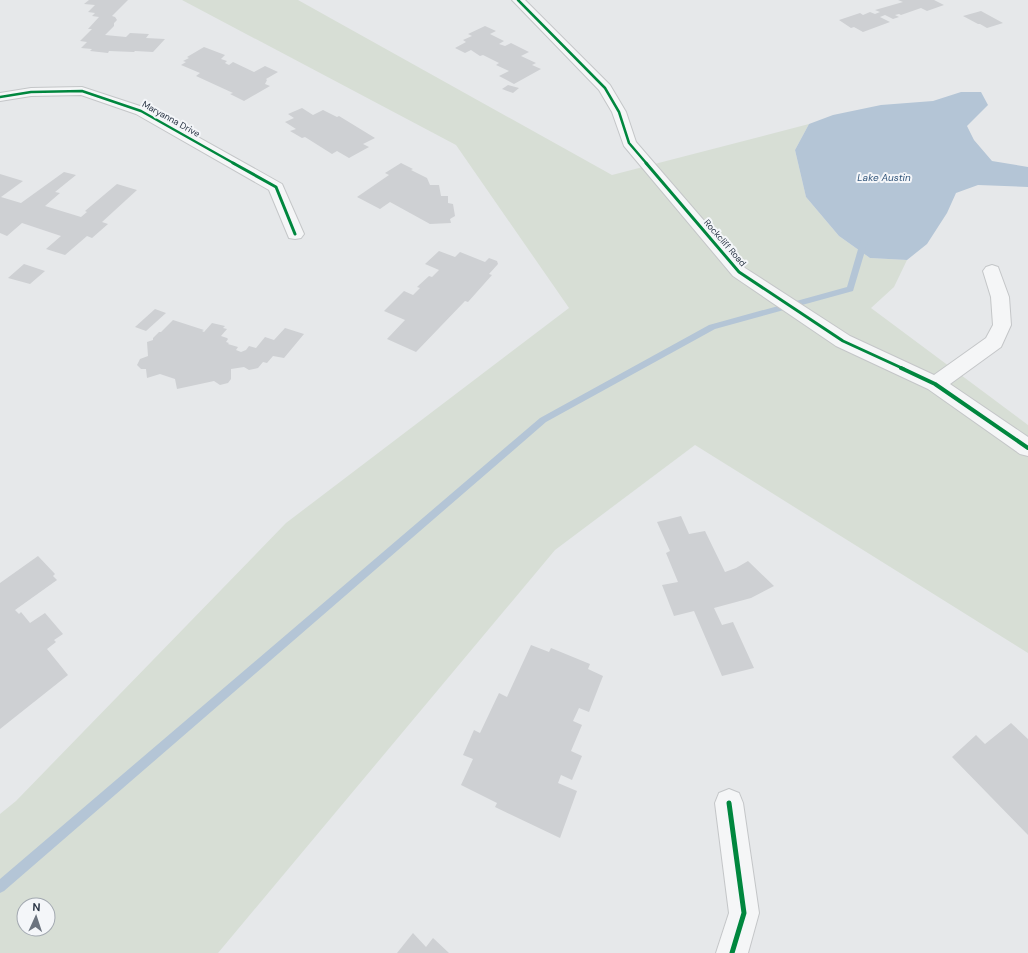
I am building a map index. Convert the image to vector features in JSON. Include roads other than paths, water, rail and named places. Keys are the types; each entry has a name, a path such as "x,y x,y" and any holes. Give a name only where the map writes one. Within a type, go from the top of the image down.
{"street":[{"name":"Rockcliff Road","path":"518,0 605,88 619,112 629,143 739,272 843,341 935,384 1028,448"},
{"name":"Maryanna Drive","path":"0,97 31,92 82,90 141,111 276,187 295,234"},
{"path":"935,384 994,342 1002,325 1000,297 992,271"},
{"path":"729,803 744,913 732,953"}],"water":[{"name":"Lake Austin","path":"961,92 981,92 988,105 967,126 974,140 992,161 1028,167 1028,187 978,185 956,193 947,213 927,244 907,260 870,258 839,236 806,197 795,150 809,124 833,115 881,105 933,101"}],"waterway":[{"path":"0,887 543,420 712,327 850,289 864,241"}]}
